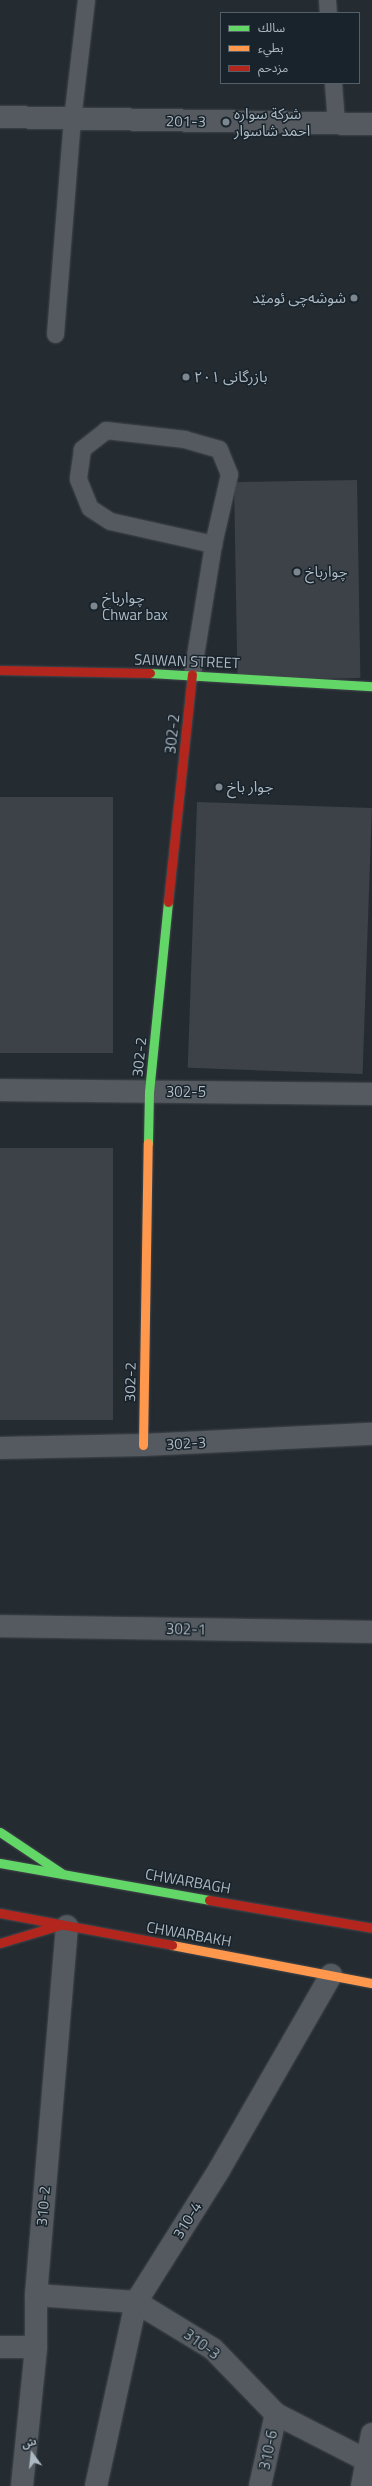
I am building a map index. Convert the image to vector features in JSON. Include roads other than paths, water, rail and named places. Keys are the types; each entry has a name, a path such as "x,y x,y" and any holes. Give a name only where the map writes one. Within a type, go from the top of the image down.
{"main road":[{"name":"SAIWAN STREET","path":"0,670 192,674 372,686"},
{"name":"302-2","path":"143,1445 150,1092 192,674"},
{"path":"0,1832 63,1874"},
{"name":"CHWARBAGH","path":"0,1863 372,1928"},
{"name":"CHWARBAKH","path":"0,1913 372,1983"},
{"path":"0,1943 64,1926"}],"street":[{"name":"201-3","path":"0,117 372,124"},
{"name":"302-5","path":"0,1090 372,1094"},
{"name":"302-3","path":"0,1448 143,1445 372,1434"},
{"name":"302-1","path":"0,1626 372,1632"},
{"name":"310-2","path":"22,2486 36,2346 36,2295 64,1926"},
{"name":"310-4","path":"96,2486 136,2302 219,2170 331,1975"},
{"name":"310-3","path":"36,2295 136,2302 213,2348 276,2414 366,2460"},
{"path":"0,2347 36,2346"},
{"name":"310-6","path":"260,2486 276,2414"},
{"path":"362,2486 372,2434"}],"lane":[{"path":"55,334 72,119 86,0"},
{"path":"327,0 328,12"},
{"path":"333,84 336,123"},
{"path":"192,674 213,544 229,474 220,449 185,439 106,430 82,449 78,479 90,508 110,521 213,544"}],"place":[{"name":"شرکة سوارە احمد شاسوار","path":"226,122"},
{"name":"شوشەچی ئومێد","path":"354,298"},
{"name":"بازرگانی ٢٠١","path":"186,377"},
{"name":"چوارباخ","path":"297,572"},
{"name":"چوارباخ Chwar bax","path":"94,606"},
{"name":"جوار باخ","path":"219,787"}]}
